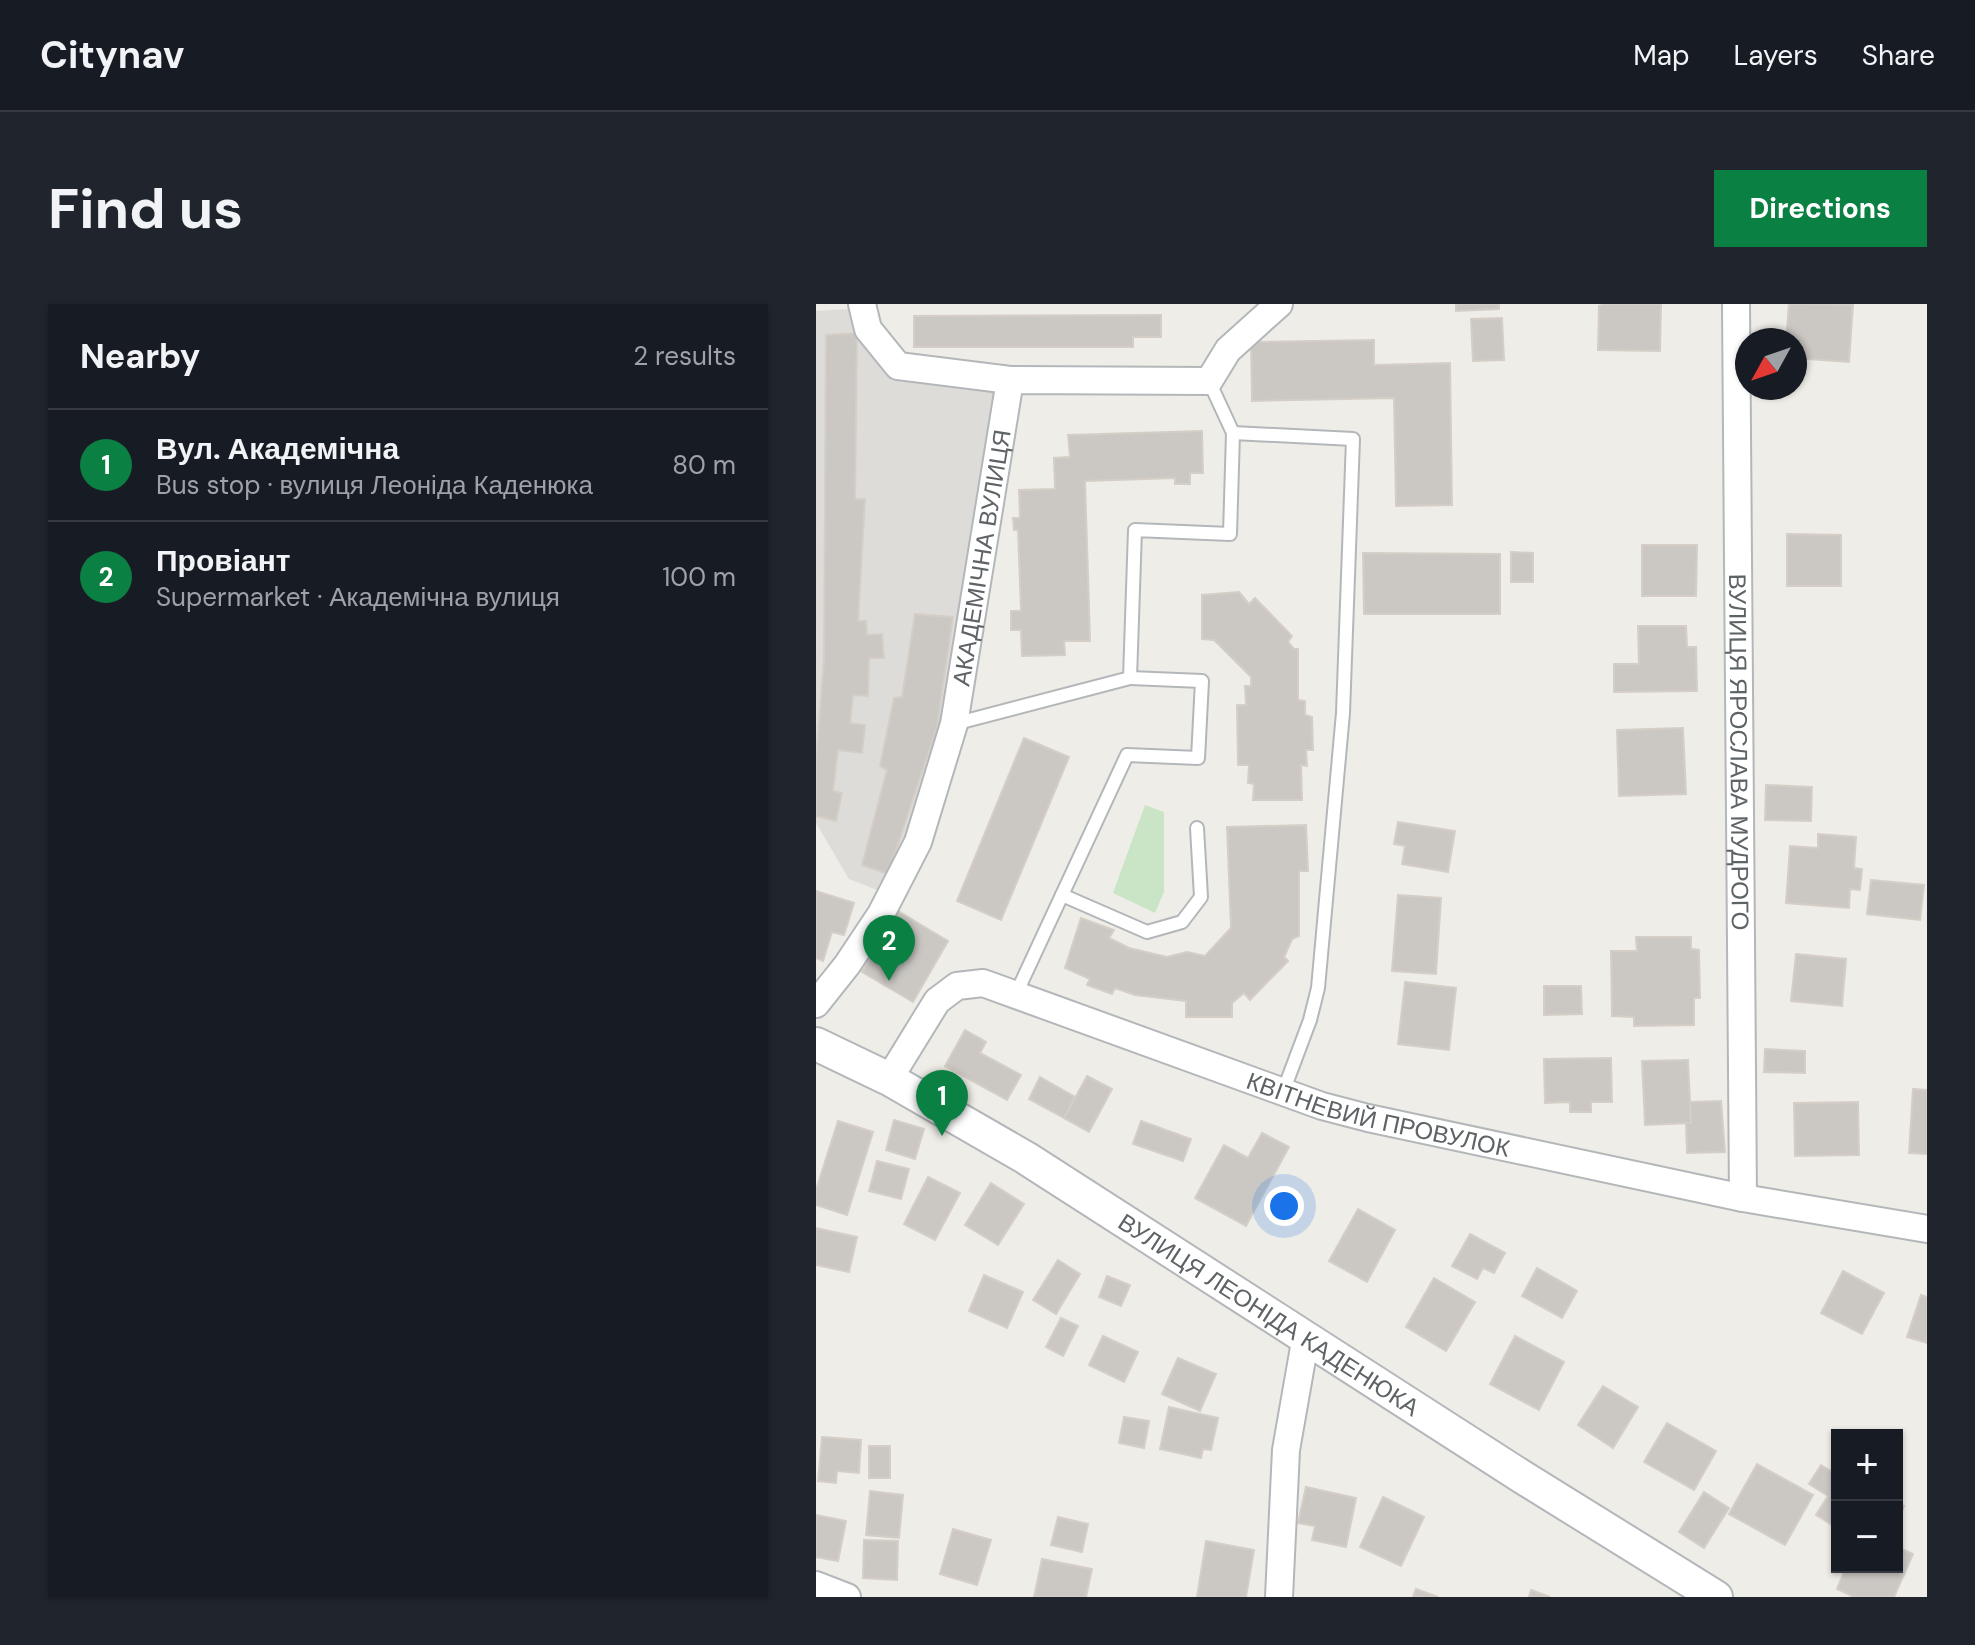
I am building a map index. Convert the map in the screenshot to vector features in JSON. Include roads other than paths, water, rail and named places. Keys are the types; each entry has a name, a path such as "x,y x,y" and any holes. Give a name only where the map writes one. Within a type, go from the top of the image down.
{"street":[{"path":"862,304 868,329 898,366 1010,380 1209,381 1228,350 1279,304"},
{"name":"ВУЛИЦЯ ЯРОСЛАВА МУДРОГО","path":"1736,304 1743,1198"},
{"name":"АКАДЕМІЧНА ВУЛИЦЯ","path":"816,1004 864,941 909,864 918,842 954,724 1010,380"},
{"name":"КВІТНЕВИЙ ПРОВУЛОК","path":"889,1079 937,1001 946,992 968,983 983,983 1283,1092 1368,1118 1743,1198 1927,1229"},
{"name":"ВУЛИЦЯ ЛЕОНІДА КАДЕНЮКА","path":"816,1044 889,1079 1026,1158 1524,1478 1716,1597"},
{"path":"1279,1597 1286,1450 1306,1336"},
{"path":"816,1585 847,1597"}],"lane":[{"path":"1130,678 1135,530 1230,534 1233,433 1209,381"},
{"path":"1233,433 1353,439 1343,713 1318,988 1310,1020 1283,1092"},
{"path":"954,724 1130,678 1202,681 1198,758 1127,755 1016,994"},
{"path":"1062,895 1147,932 1182,922 1201,897 1197,828"}],"place":[{"name":"Провіант","path":"889,981"},
{"name":"Вул. Академічна","path":"942,1136"}]}
